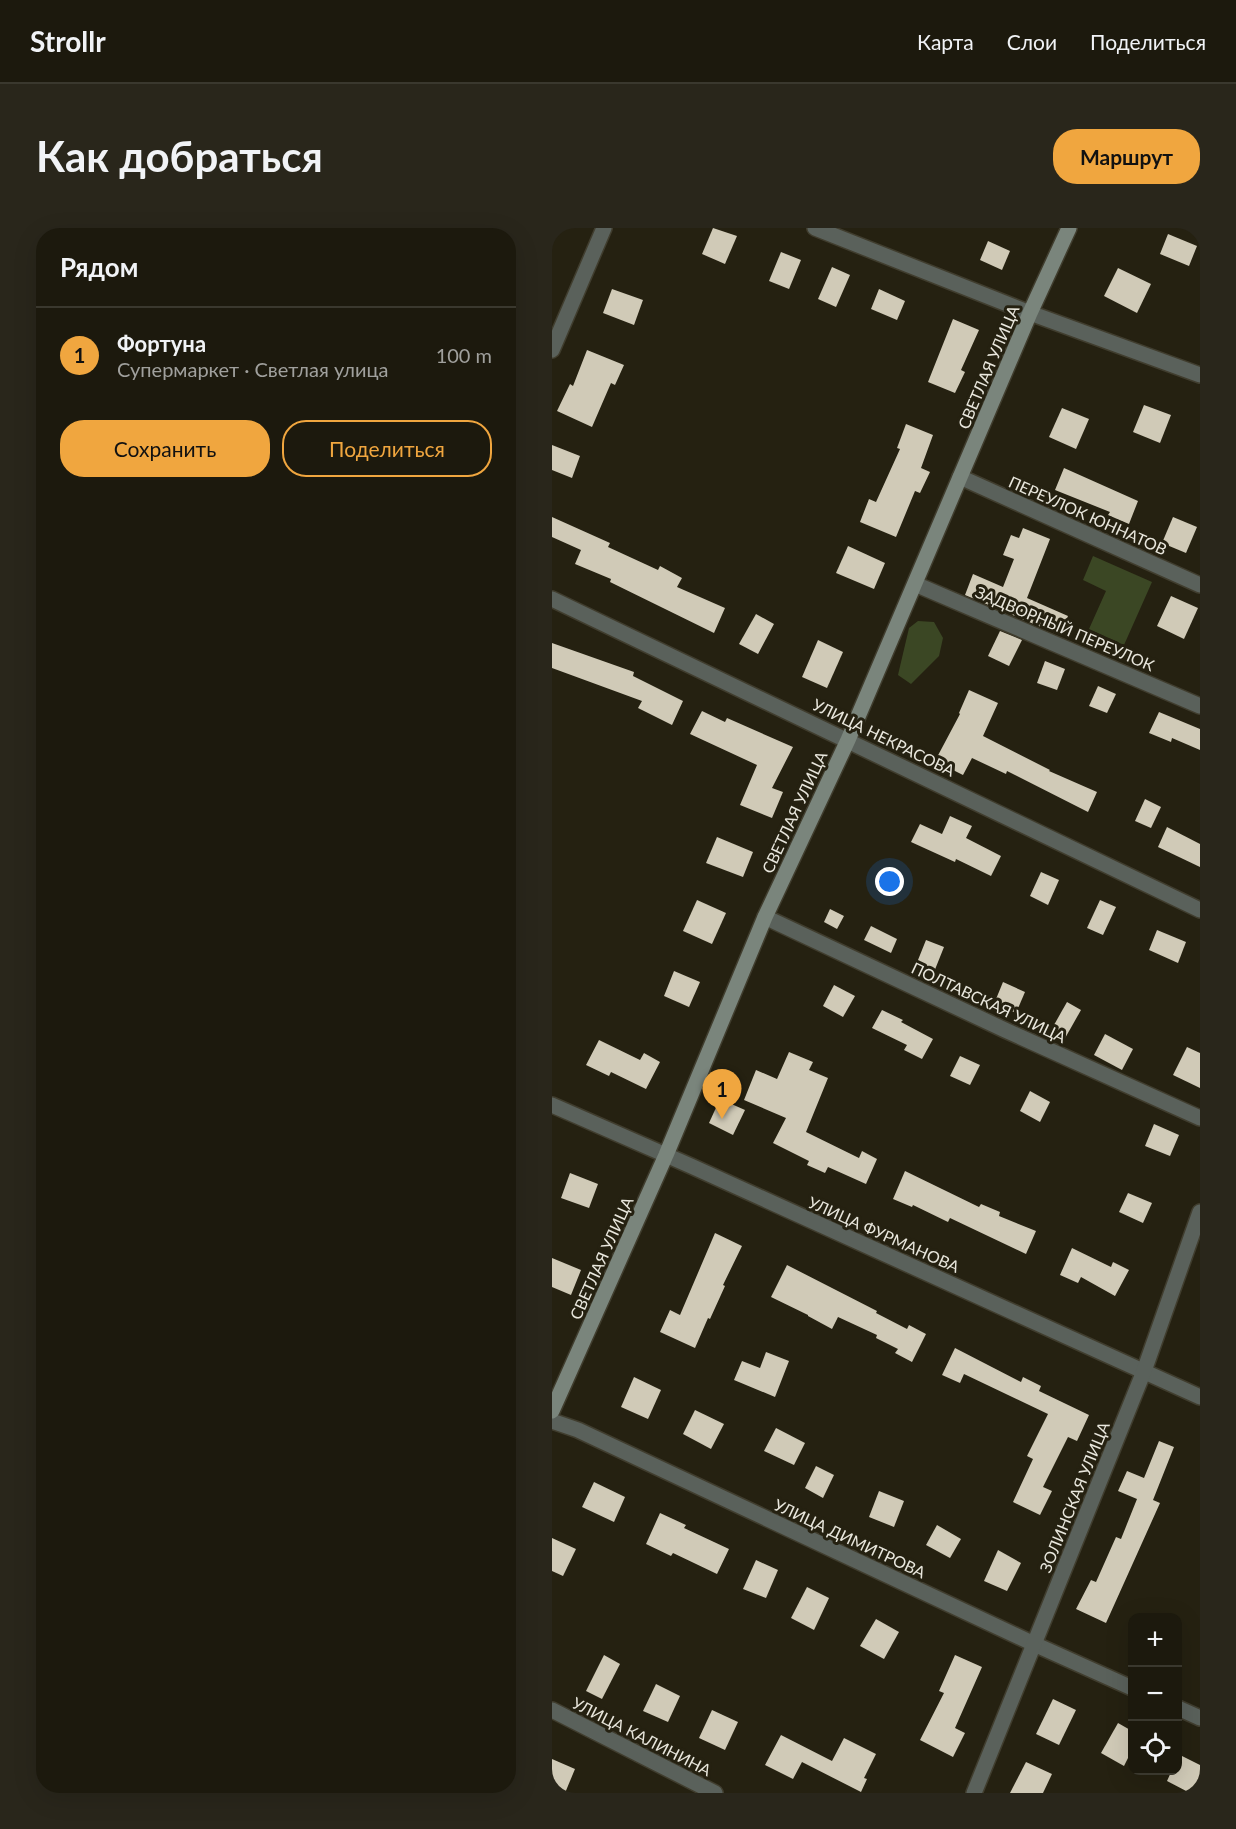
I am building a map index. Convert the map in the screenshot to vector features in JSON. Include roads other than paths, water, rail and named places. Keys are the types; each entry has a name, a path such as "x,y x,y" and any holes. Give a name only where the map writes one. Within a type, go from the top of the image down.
{"main road":[{"name":"СВЕТЛАЯ УЛИЦА","path":"552,1411 666,1155 765,917 848,740 1030,313 1069,228"}],"street":[{"path":"552,350 604,228"},
{"path":"815,228 1030,313 1200,375"},
{"name":"ПЕРЕУЛОК ЮННАТОВ","path":"960,477 1200,585"},
{"name":"ЗАДВОРНЫЙ ПЕРЕУЛОК","path":"915,584 1200,706"},
{"name":"УЛИЦА НЕКРАСОВА","path":"552,599 1200,910"},
{"name":"ПОЛТАВСКАЯ УЛИЦА","path":"765,917 1005,1030 1200,1118"},
{"name":"УЛИЦА ФУРМАНОВА","path":"552,1105 1200,1397"},
{"name":"ЗОЛИНСКАЯ УЛИЦА","path":"974,1793 1144,1371 1200,1212"},
{"name":"УЛИЦА ДИМИТРОВА","path":"552,1421 578,1430 1128,1686"},
{"name":"УЛИЦА КАЛИНИНА","path":"552,1710 715,1793"},
{"path":"1182,1710 1200,1718"}],"place":[{"name":"Фортуна","path":"722,1119"}]}
